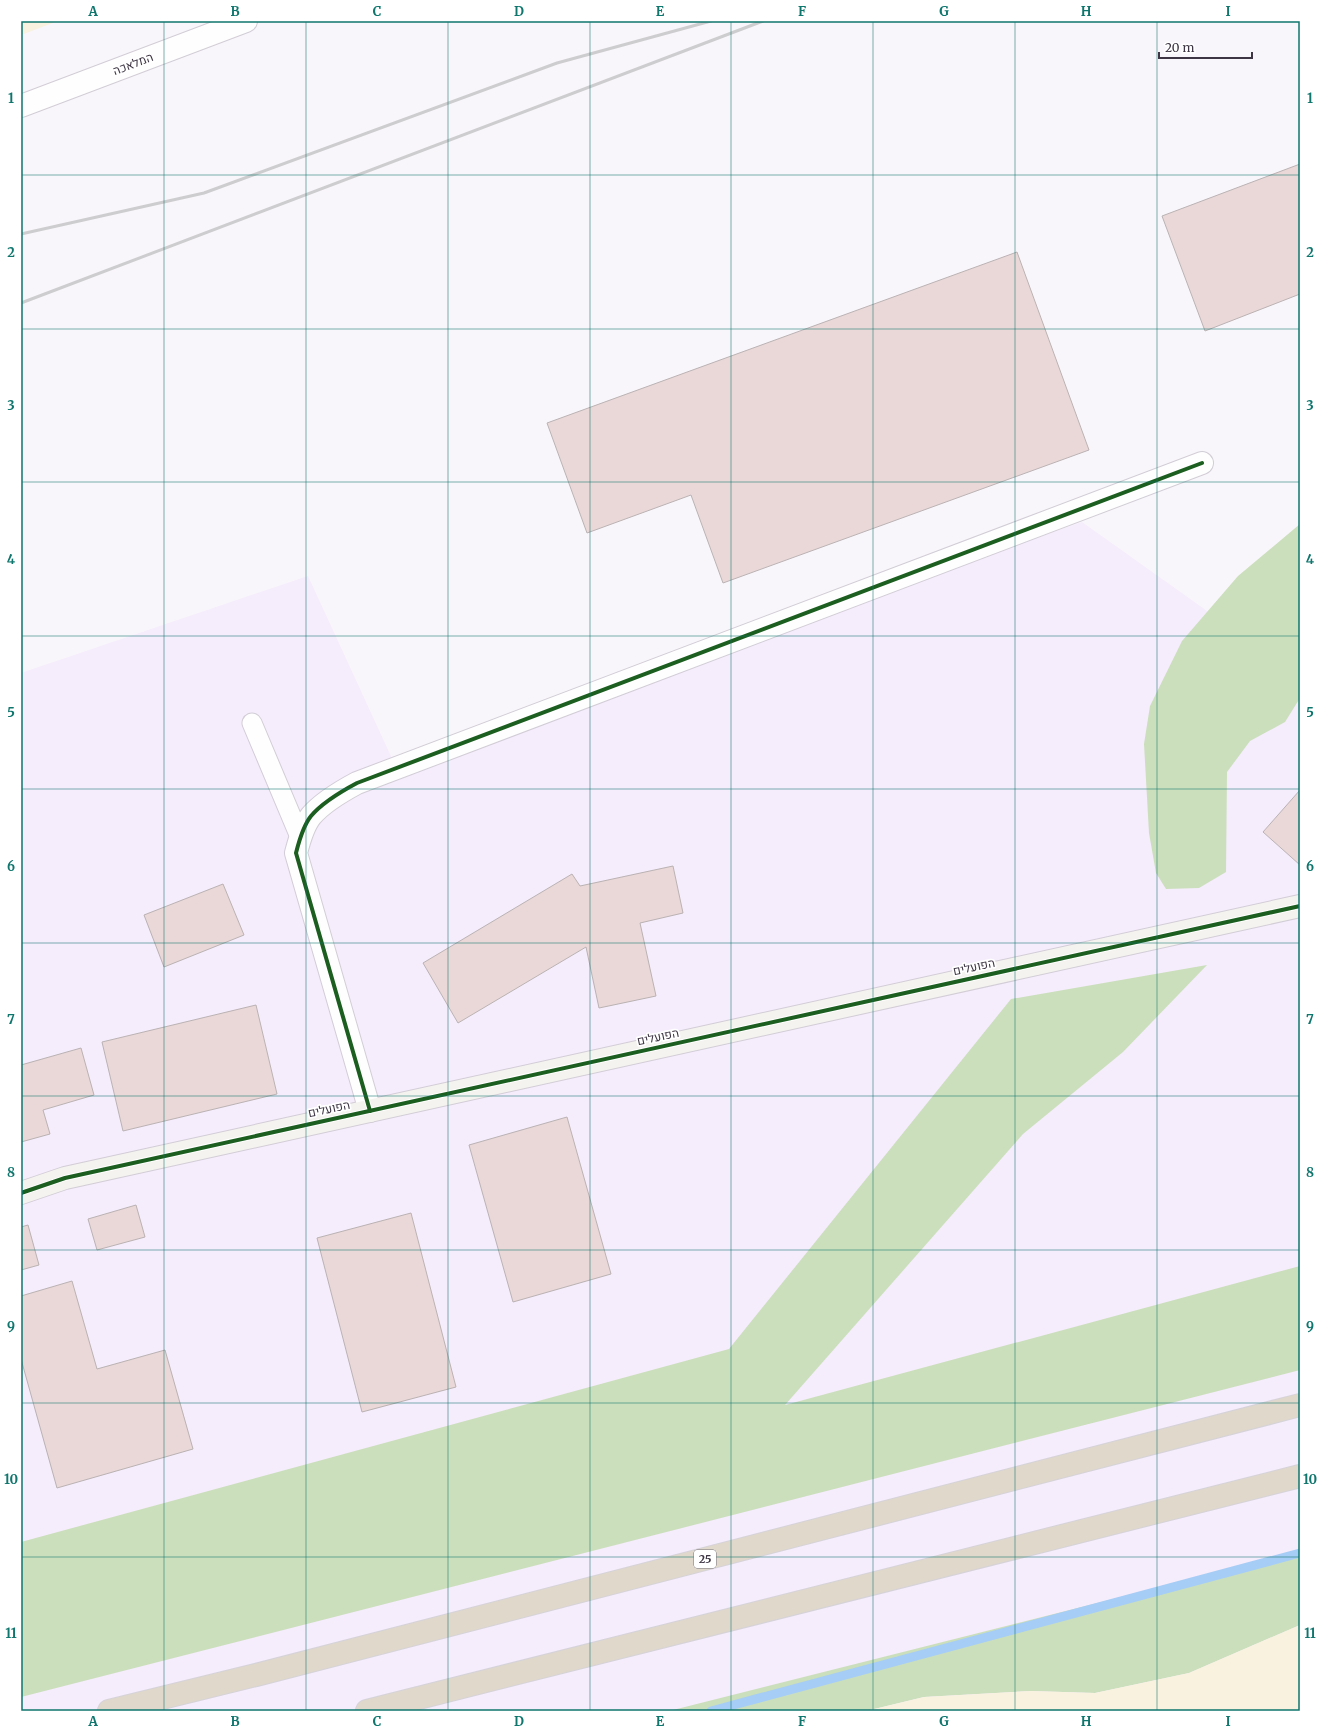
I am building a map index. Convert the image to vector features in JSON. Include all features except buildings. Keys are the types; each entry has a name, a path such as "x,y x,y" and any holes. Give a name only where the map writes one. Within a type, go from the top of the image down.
{"highway":[{"name":"25","path":"109,1711 264,1673 1300,1405"},
{"path":"367,1711 1300,1476"}],"street":[{"name":"המלאכה","path":"21,106 246,21"},
{"path":"370,1111 296,853 300,837 311,816 336,795 357,783 1202,463"},
{"name":"הפועלים","path":"21,1193 65,1178 1300,906"}],"lane":[{"path":"252,723 300,837"}],"shaded area":[{"path":"1082,522 1238,633 1300,587 1300,1711 21,1711 21,673 308,576 395,765"}],"green space":[{"path":"1300,524 1300,698 1285,722 1250,741 1227,772 1226,872 1199,888 1166,889 1156,873 1149,833 1144,744 1150,706 1182,641 1238,576"},
{"path":"1207,965 1123,1052 1023,1134 785,1405 1300,1266 1300,1370 21,1697 21,1542 729,1349 1011,999"},
{"path":"1300,1552 1300,1625 1189,1673 1095,1693 1031,1691 924,1697 866,1711 669,1711"}],"sand":[{"path":"21,21 58,21 21,35"},
{"path":"1300,1625 1300,1711 866,1711 924,1697 1031,1691 1095,1693 1189,1673"}],"waterway":[{"path":"711,1711 1300,1553"}],"railway":[{"path":"21,234 204,193 557,63 711,21"},
{"path":"21,303 763,21"}],"cycle path":[{"path":"370,1111 296,853 308,820 326,802 357,783 1202,463"},
{"path":"21,1193 65,1178 1300,906"}]}
